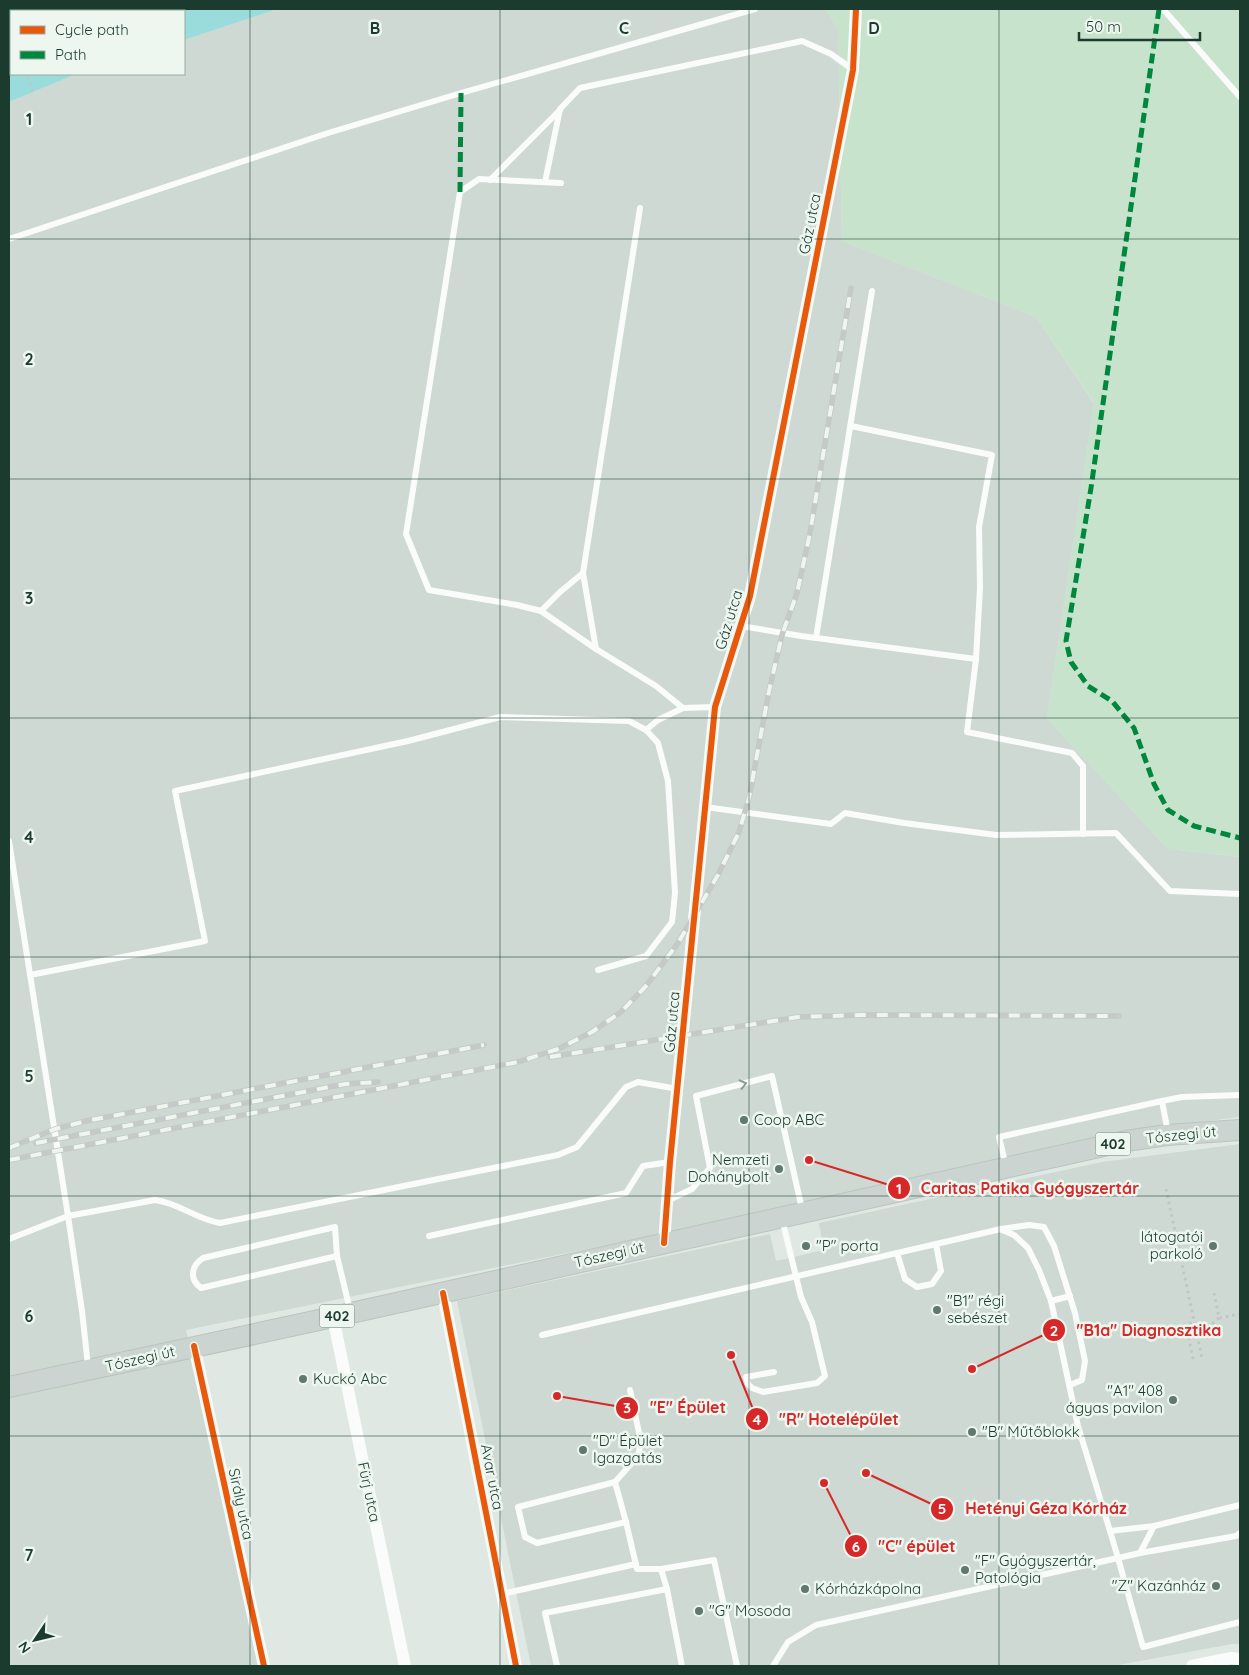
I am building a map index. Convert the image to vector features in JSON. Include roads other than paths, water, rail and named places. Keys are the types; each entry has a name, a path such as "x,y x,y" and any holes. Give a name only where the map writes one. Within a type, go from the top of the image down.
{"main road":[{"name":"Tószegi út","path":"9,1387 443,1293 1126,1141 1168,1135 1240,1130"}],"street":[{"name":"Gáz utca","path":"664,1243 670,1162 715,707 750,596 853,70 856,9"},
{"name":"Avar utca","path":"443,1293 516,1666"},
{"name":"Fürj utca","path":"342,1315 405,1666"},
{"name":"Sirály utca","path":"194,1346 264,1666"},
{"path":"1192,1666 1231,1658 1240,1659"}],"lane":[{"path":"9,239 328,133 480,87 755,9"},
{"path":"1163,9 1240,97"},
{"path":"490,180 580,88 802,41 831,54 853,70"},
{"path":"545,182 560,110"},
{"path":"561,183 479,179 460,192 406,534 429,590 541,611 596,649 656,686 683,708"},
{"path":"596,649 583,573 640,208"},
{"path":"816,638 872,291"},
{"path":"851,426 992,455 979,527 980,588 976,658 967,732 1072,753 1083,766 1083,834"},
{"path":"541,611 583,573"},
{"path":"740,626 816,638 976,658"},
{"path":"646,730 658,720 683,708 715,707"},
{"path":"30,974 205,941 174,791 408,741 500,717 629,721 646,730 658,743 668,781 675,893 672,922 646,956 598,970"},
{"path":"705,807 831,824 845,813 904,823 996,834 1116,834 1170,891 1240,894"},
{"path":"9,841 68,1216 82,1310 88,1370"},
{"path":"667,1201 692,1189 710,1168 696,1096 772,1076 803,1213"},
{"path":"9,1239 68,1216 155,1200 165,1201 205,1220 220,1223 558,1155 577,1147 626,1087 638,1082 678,1089"},
{"path":"1006,1168 999,1137 1182,1097 1240,1095"},
{"path":"1162,1101 1168,1135"},
{"path":"428,1236 626,1193 643,1166 670,1162"},
{"path":"774,1372 746,1377 748,1384 752,1388 763,1392 817,1383 824,1376 812,1322 795,1277 782,1218"},
{"path":"542,1335 1001,1229 1029,1225 1044,1227 1054,1246 1075,1312 1085,1361 1082,1380 1070,1385"},
{"path":"337,1256 201,1288 193,1280 194,1267 203,1258 335,1227 342,1315"},
{"path":"1001,1229 1014,1235 1028,1248 1052,1301 1078,1426 1143,1647 1240,1622"},
{"path":"897,1253 905,1279 917,1287 932,1284 941,1271 936,1244"},
{"path":"1052,1301 1070,1296"},
{"path":"626,1522 537,1542 526,1537 518,1507 615,1482 638,1456 641,1442 630,1390"},
{"path":"615,1482 637,1569 661,1569 714,1560 736,1666"},
{"path":"1110,1531 1154,1526 1240,1505"},
{"path":"1140,1552 1154,1526"},
{"path":"773,1666 788,1642 816,1625 1140,1552 1236,1536 1240,1533"},
{"path":"502,1594 636,1564"},
{"path":"661,1569 667,1589 682,1666"},
{"path":"557,1666 545,1613 667,1589"}],"water":[{"path":"9,9 277,9 185,40 185,10 10,10 10,75 74,75 9,102"}],"railway":[{"path":"9,1160 518,1062 558,1049 592,1032 621,1012 646,986 678,943 718,875 739,832 749,798 769,691 782,635 797,593 810,533 851,288"},
{"path":"550,1057 798,1017 861,1015 1119,1016"},
{"path":"9,1148 55,1129 86,1121 484,1045"},
{"path":"36,1143 345,1084 378,1082"}],"place":[{"name":"Coop ABC","path":"744,1120"},
{"name":"Caritas Patika Gyógyszertár","path":"809,1160"},
{"name":"Nemzeti Dohánybolt","path":"779,1169"},
{"name":"\"P\" porta","path":"806,1246"},
{"name":"látogatói parkoló","path":"1213,1246"},
{"name":"\"B1\" régi sebészet","path":"937,1310"},
{"name":"\"R\" Hotelépület","path":"731,1355"},
{"name":"\"B1a\" Diagnosztika","path":"972,1369"},
{"name":"Kuckó Abc","path":"303,1379"},
{"name":"\"E\" Épület","path":"557,1396"},
{"name":"\"A1\" 408 ágyas pavilon","path":"1173,1400"},
{"name":"\"B\" Műtőblokk","path":"972,1432"},
{"name":"\"D\" Épület Igazgatás","path":"583,1450"},
{"name":"Hetényi Géza Kórház","path":"866,1473"},
{"name":"\"C\" épület","path":"824,1483"},
{"name":"\"F\" Gyógyszertár, Patológia","path":"965,1570"},
{"name":"\"Z\" Kazánház","path":"1216,1586"},
{"name":"Kórházkápolna","path":"805,1589"},
{"name":"\"G\" Mosoda","path":"699,1611"}]}
